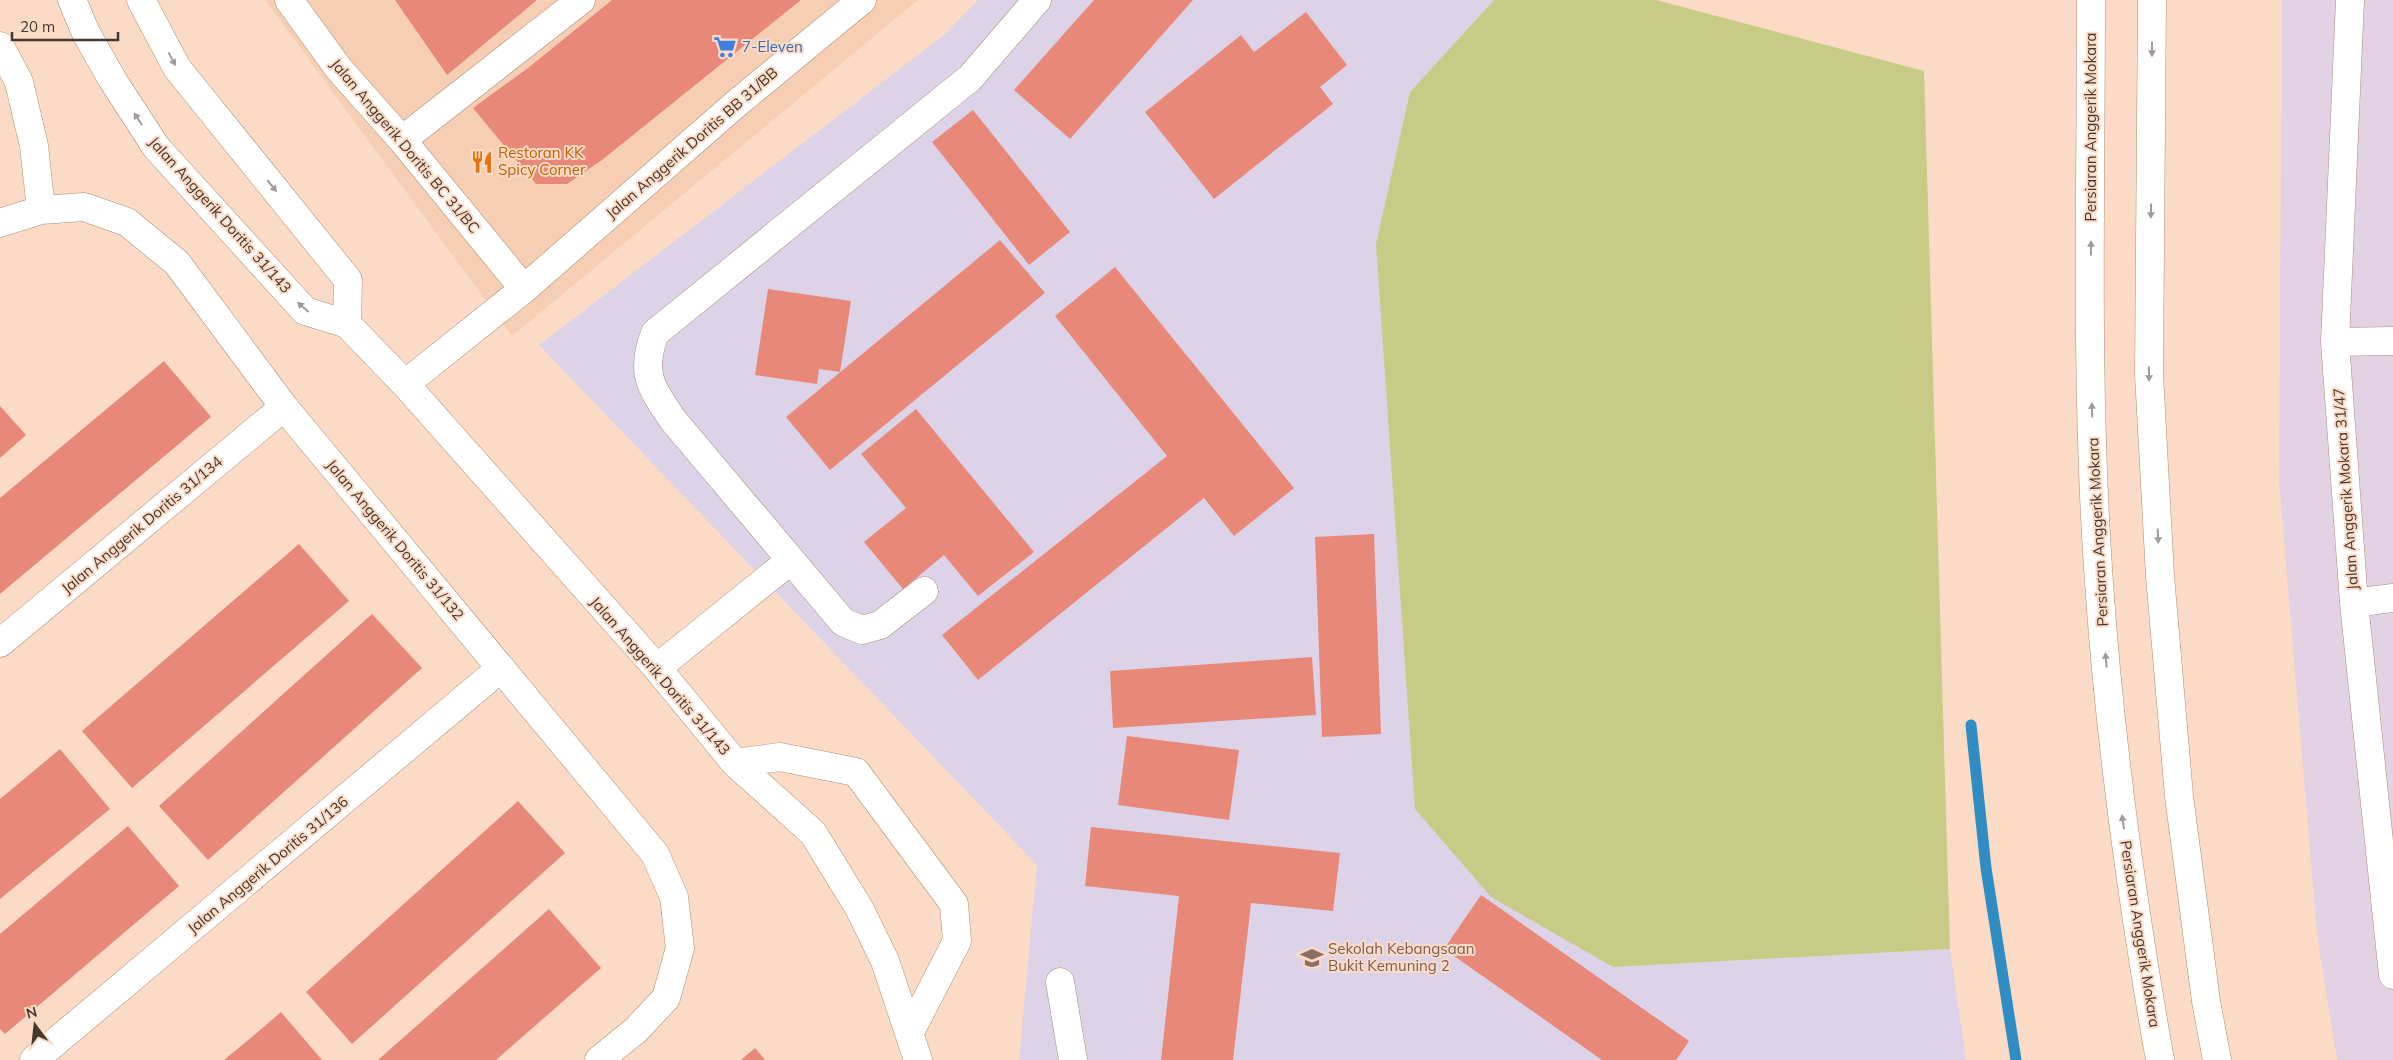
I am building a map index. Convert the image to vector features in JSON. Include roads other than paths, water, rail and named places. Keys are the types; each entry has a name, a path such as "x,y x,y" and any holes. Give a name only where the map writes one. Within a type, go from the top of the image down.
{"street":[{"name":"Jalan Anggerik Doritis 31/143","path":"72,0 90,41 156,146 305,311 347,324 405,384 657,668 735,763 813,833 859,908 884,962 910,1032 918,1060"},
{"path":"141,0 177,68 348,280 347,324"},
{"name":"Jalan Anggerik Doritis BC 31/BC","path":"289,0 339,69 402,140 524,289"},
{"path":"402,140 581,0"},
{"name":"Jalan Anggerik Doritis BB 31/BB","path":"405,384 524,289 737,103 862,0"},
{"path":"924,591 880,625 862,630 843,622 673,420 657,396 646,369 648,351 655,333 970,78 1037,0"},
{"name":"Persiaran Anggerik Mokara","path":"2091,0 2091,379 2098,582 2119,797 2160,1060"},
{"path":"2152,0 2149,374 2160,576 2179,796 2206,1001 2217,1060"},
{"name":"Jalan Anggerik Mokara 31/47","path":"2350,0 2335,342 2354,602 2393,976"},
{"path":"0,46 19,82 34,146 41,210"},
{"name":"Jalan Anggerik Doritis 31/132","path":"0,223 41,210 84,208 127,222 177,263 284,407 655,854 674,897 680,948 666,998 636,1030 600,1060"},
{"path":"2335,342 2393,341"},
{"name":"Jalan Anggerik Doritis 31/134","path":"0,643 284,407"},
{"path":"657,668 791,560"},
{"path":"2354,602 2393,598"},
{"name":"Jalan Anggerik Doritis 31/136","path":"34,1060 501,668"},
{"path":"735,763 780,757 856,772 954,904 957,941 910,1032"},
{"path":"1060,982 1073,1060"}],"waterway":[{"path":"1971,725 1986,868 2016,1060"}],"place":[{"name":"7-Eleven","path":"725,47"},
{"name":"Restoran KK Spicy Corner","path":"482,162"},
{"name":"Sekolah Kebangsaan Bukit Kemuning 2","path":"1312,958"}]}
